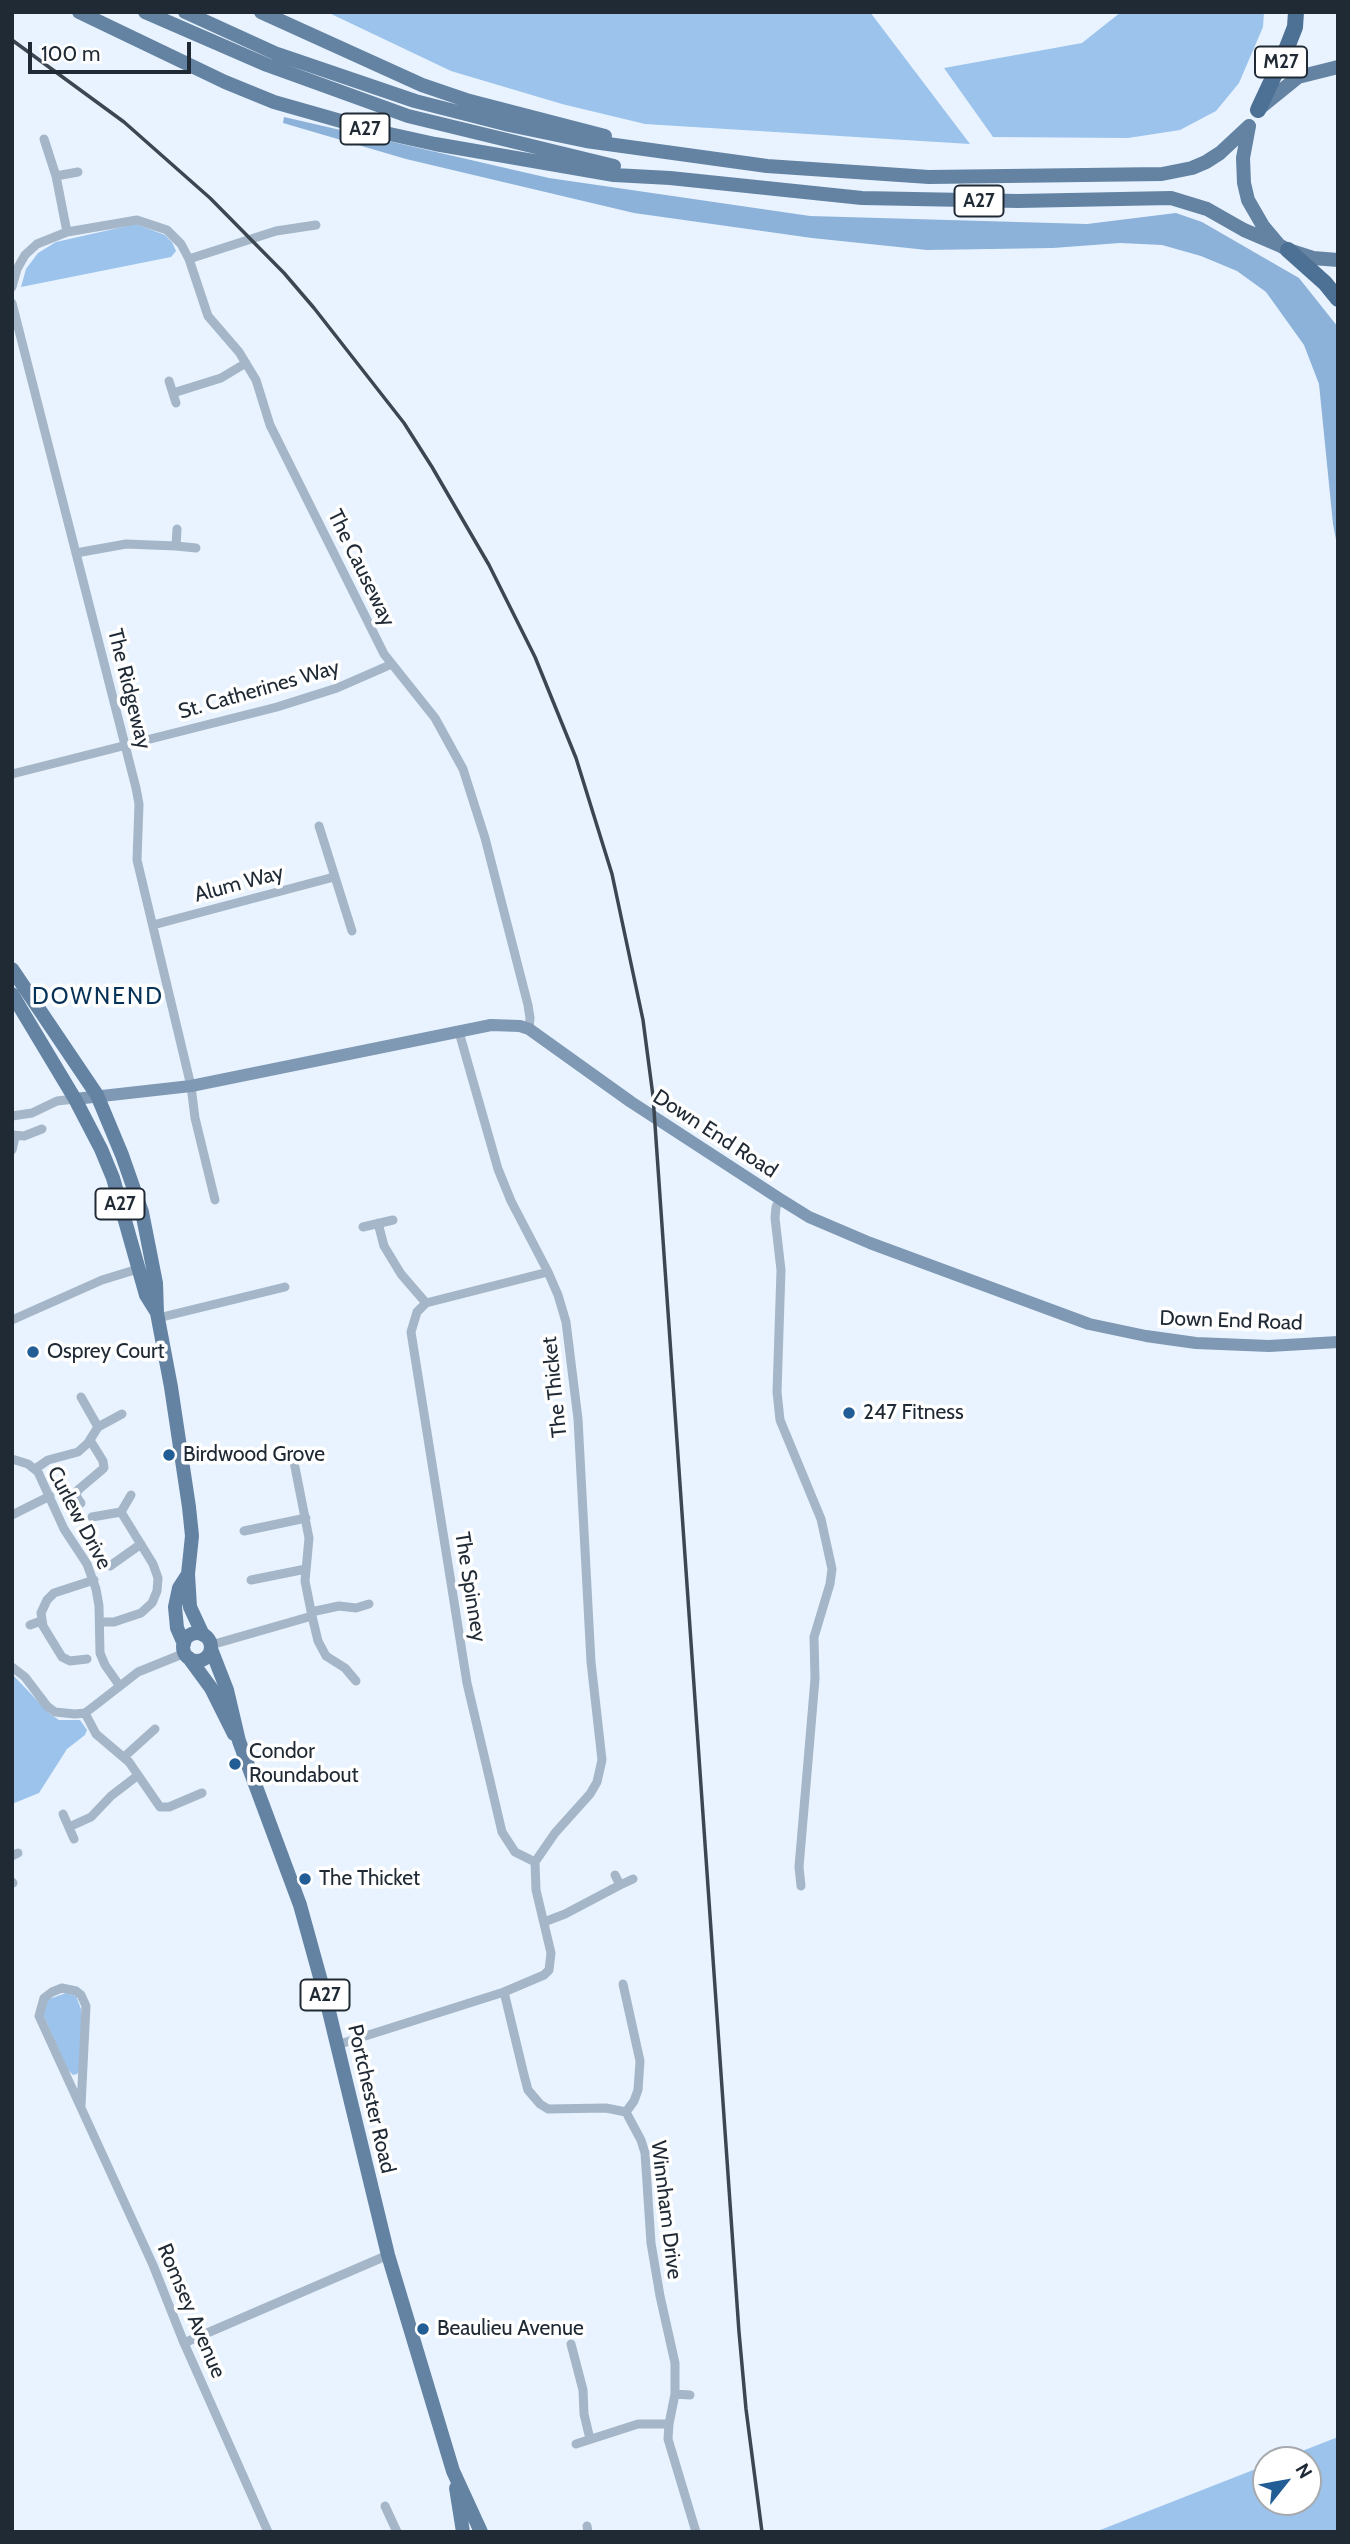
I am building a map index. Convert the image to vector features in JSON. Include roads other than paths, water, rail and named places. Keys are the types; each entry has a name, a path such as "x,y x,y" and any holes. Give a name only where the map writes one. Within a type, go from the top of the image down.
{"highway":[{"name":"M27","path":"1258,110 1295,27 1296,12"},
{"path":"1284,248 1325,283 1338,299"}],"main road":[{"name":"A27","path":"79,12 225,82 274,102 387,134 518,160 614,175 903,200 1171,198 1207,209 1284,248 1314,258 1338,260"},
{"name":"A27","path":"145,12 267,65 408,116 493,139 670,178"},
{"name":"A27","path":"185,12 277,54 415,101 522,128 586,141 767,166 929,177 1162,174 1192,168 1220,153 1249,125 1258,110 1298,77 1338,66"},
{"name":"A27","path":"261,12 422,85 467,100 673,154"},
{"name":"A27","path":"1249,125 1242,167 1246,192 1256,216 1284,248"},
{"name":"A27","path":"12,970 97,1095"},
{"name":"A27","path":"12,994 75,1099"},
{"name":"Portchester Road","path":"97,1095 142,1212 156,1283 158,1315 189,1507 192,1536 188,1574 190,1607 227,1690 239,1741 300,1905 388,2255 453,2471 463,2532"},
{"name":"Portchester Road","path":"75,1099 109,1170 146,1294 158,1315"},
{"name":"Portchester Road","path":"188,1574 178,1588 175,1608 177,1628 186,1652 211,1688 229,1729 239,1741"},
{"path":"191,1635 208,1643 203,1659 196,1660 186,1652 191,1635"},
{"name":"Portchester Road","path":"453,2471 481,2532"}],"street":[{"path":"12,288 17,269 25,256 49,237 66,232 56,176 44,139"},
{"path":"56,176 78,172"},
{"name":"The Causeway","path":"66,232 137,220 167,230 181,244 189,259 208,316 246,363 256,380 270,425 378,642 435,718 463,769 485,838 528,1005 529,1029"},
{"path":"189,259 266,235 316,225"},
{"name":"The Ridgeway","path":"12,303 139,804 137,860 215,1200"},
{"path":"169,381 174,398 221,378 246,363"},
{"path":"176,546 177,529"},
{"path":"76,553 126,544 196,548"},
{"name":"St. Catherines Way","path":"12,774 315,695 392,664"},
{"path":"319,826 352,931"},
{"name":"Alum Way","path":"153,925 334,877"},
{"path":"12,1116 32,1113 57,1101 191,1086 459,1031 506,1024 529,1029"},
{"name":"Down End Road","path":"529,1029 631,1102 780,1199 809,1217 870,1243 1089,1324 1196,1343 1269,1346 1338,1342"},
{"name":"The Thicket","path":"459,1031 498,1169 510,1201 558,1295 571,1352 591,1662 602,1760 597,1782 590,1794 555,1833 535,1862"},
{"path":"12,1150 14,1136 42,1129"},
{"path":"780,1199 775,1217 781,1270 776,1392 780,1420 821,1519 832,1569 814,1637 815,1679 799,1867 801,1886"},
{"path":"363,1227 393,1220"},
{"path":"378,1223 384,1246 401,1274 426,1303 548,1272"},
{"path":"12,1320 102,1280 138,1269"},
{"path":"158,1315 285,1287"},
{"name":"The Spinney","path":"426,1303 417,1312 411,1332 467,1683 502,1832 515,1852 535,1862"},
{"path":"81,1397 98,1427"},
{"path":"35,1469 48,1460 78,1452 98,1427 122,1414"},
{"path":"81,1503 76,1496 78,1490 105,1465 90,1440"},
{"name":"Curlew Drive","path":"12,1459 35,1469 64,1529 83,1557 93,1580 100,1622 100,1653 119,1685"},
{"path":"294,1462 309,1538 306,1590 318,1641 326,1657 345,1668 356,1681"},
{"path":"12,1515 50,1496"},
{"path":"92,1517 121,1512 131,1496"},
{"path":"100,1622 114,1622 141,1613 155,1597 158,1578 153,1564 121,1512"},
{"path":"244,1531 306,1517"},
{"path":"110,1566 141,1544"},
{"path":"251,1580 306,1569"},
{"path":"87,1659 70,1661 62,1657 41,1621 42,1609 54,1593 93,1580"},
{"path":"208,1643 339,1606 356,1608 369,1604"},
{"path":"30,1625 41,1621"},
{"path":"12,1667 24,1677 47,1706 65,1715 85,1713 119,1685 147,1667 186,1652"},
{"path":"85,1713 96,1734 124,1757 156,1804 164,1808 202,1793"},
{"path":"124,1757 147,1743 155,1729"},
{"path":"69,1828 91,1817 111,1796 137,1776"},
{"path":"63,1814 74,1839"},
{"path":"337,2045 505,1992 537,1980 549,1970 551,1953 537,1891 535,1862"},
{"path":"615,1875 620,1885"},
{"path":"544,1922 633,1879"},
{"path":"505,1992 528,2090 540,2104 548,2109 606,2108 626,2112 638,2090 640,2061 623,1984"},
{"name":"Romsey Avenue","path":"81,2106 86,2006 76,1990 62,1988 44,1998 39,2015 153,2265 184,2343 268,2532"},
{"name":"Winnham Drive","path":"626,2112 635,2125 645,2153 651,2243 675,2363 675,2395 668,2439 696,2532"},
{"path":"184,2343 388,2255"},
{"path":"571,2344 583,2390 584,2414 590,2439"},
{"path":"675,2395 690,2396"},
{"path":"576,2444 638,2424 669,2424"},
{"path":"385,2505 397,2532"}],"railway":[{"path":"12,40 124,122 210,198 284,273 404,423 489,565 535,657 576,758 612,874 643,1020 653,1096 739,2332 762,2532"}],"place":[{"name":"Osprey Court","path":"33,1352"},
{"name":"247 Fitness","path":"849,1413"},
{"name":"Birdwood Grove","path":"169,1455"},
{"name":"Condor Roundabout","path":"235,1764"},
{"name":"The Thicket","path":"305,1879"},
{"name":"Beaulieu Avenue","path":"423,2329"}],"district":[{"name":"DOWNEND","path":"98,997"}]}
